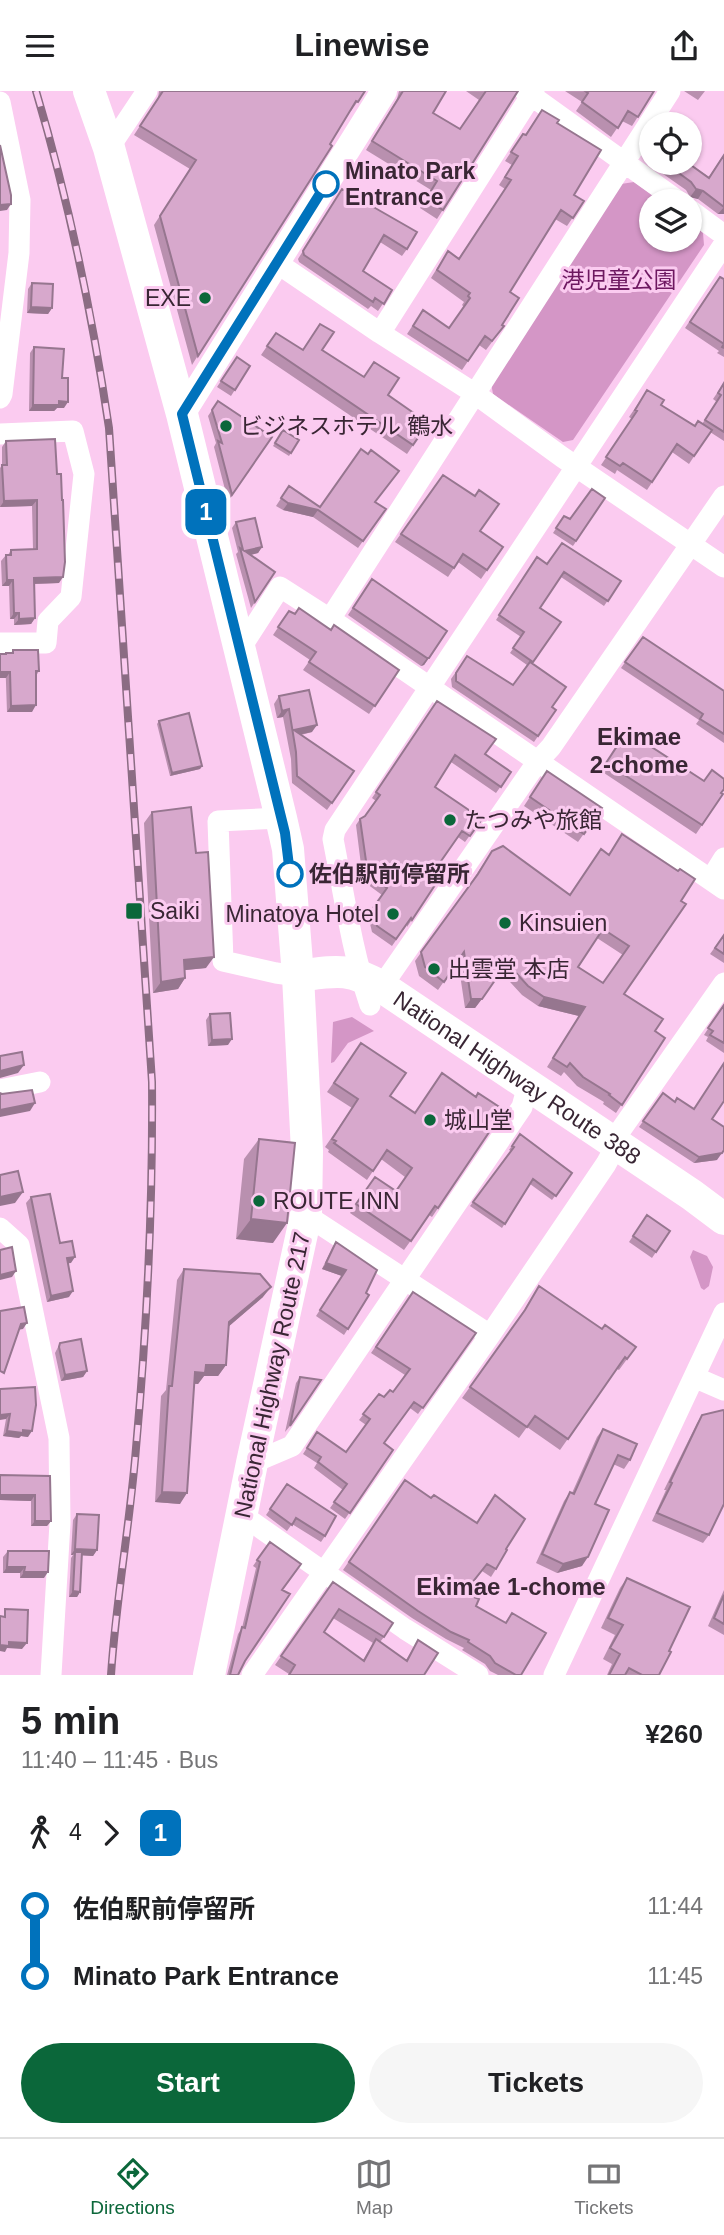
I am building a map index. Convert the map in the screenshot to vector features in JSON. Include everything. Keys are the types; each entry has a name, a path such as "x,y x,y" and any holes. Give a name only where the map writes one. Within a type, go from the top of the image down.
{"highway":[{"name":"National Highway Route 217","path":"89,91 110,148 182,414 281,818 288,849 298,976 307,1151 306,1215 209,1675"},
{"path":"298,976 337,971 370,988"},
{"name":"National Highway Route 388","path":"370,988 610,1153 692,1195 724,1219"},
{"path":"610,1153 683,1215 724,1230"}],"main road":[{"path":"182,414 384,91"}],"street":[{"path":"110,148 147,91"},
{"path":"330,619 670,91"},
{"path":"380,333 530,92 661,189"},
{"path":"0,102 20,200 19,253 0,398"},
{"path":"702,219 724,235"},
{"path":"370,988 333,839 339,821 724,244"},
{"path":"277,263 474,393 724,567"},
{"path":"0,434 73,431 84,474 71,597 48,621 46,643 0,643"},
{"path":"370,988 559,735 724,496"},
{"path":"240,649 280,587 717,884 724,858"},
{"path":"281,818 218,821 223,961 298,976"},
{"path":"251,1675 490,1335 724,983"},
{"path":"0,1090 40,1081"},
{"path":"252,1463 292,1446 525,1096"},
{"path":"306,1215 490,1335"},
{"path":"0,1228 19,1245 59,1438 60,1523 51,1675"},
{"path":"554,1675 724,1313"},
{"path":"694,1377 724,1391"},
{"path":"242,1515 405,1629 446,1666 478,1675"}],"green space":[{"name":"港児童公園","path":"634,182 644,189 639,189 639,252 699,252 573,440 563,442 493,394 491,383 621,184"},
{"path":"352,1017 374,1031 348,1043 331,1063 333,1022"},
{"path":"693,1250 707,1256 713,1267 709,1286 704,1290 690,1257"}],"building":[{"path":"163,91 365,91 358,102 356,101 330,144 332,146 198,356 160,216 196,160 140,126"},
{"path":"403,91 446,91 433,113 460,129 486,91 518,91 443,210 426,199 437,181 372,141"},
{"path":"585,91 654,91 638,117 628,111 618,128 582,102 588,93"},
{"path":"542,110 559,120 557,123 601,150 574,195 584,201 573,218 561,210 510,292 519,298 502,325 504,326 492,341 485,336 468,361 413,326 423,310 449,328 470,298 470,293 437,270 448,251 459,259 511,180 505,177 518,156 511,152"},
{"path":"0,145 11,195 11,204 0,205"},
{"path":"724,155 724,207 702,189 696,189 681,175 702,173 709,178"},
{"path":"342,189 417,232 407,249 384,235 363,271 392,290 384,304 375,298 373,302 304,255 303,251"},
{"path":"720,277 724,279 724,344 690,322"},
{"path":"32,283 53,284 52,308 31,307"},
{"path":"320,324 334,332 322,350 364,377 374,362 399,378 388,395 428,423 413,445 267,346 276,333 303,350"},
{"path":"34,347 64,349 62,378 68,378 68,402 59,401 59,405 33,405"},
{"path":"237,357 250,366 235,390 221,381"},
{"path":"724,383 724,432 705,420 721,395 718,393"},
{"path":"647,390 664,400 661,405 695,426 698,421 712,430 694,456 677,444 652,482 623,463 620,466 606,457 637,411 635,410"},
{"path":"218,401 272,437 232,495 218,441 222,443 212,410"},
{"path":"283,430 299,440 291,453 275,443"},
{"path":"55,439 57,474 61,474 63,500 63,577 34,578 35,618 19,619 19,613 14,613 13,580 7,580 6,555 11,555 11,550 37,549 37,500 4,501 2,465 7,465 6,441"},
{"path":"361,449 368,454 371,450 399,471 375,502 386,509 363,541 318,510 288,503 281,498 289,486 320,507"},
{"path":"443,475 475,496 479,490 499,504 480,531 503,547 487,570 463,554 454,568 401,534"},
{"path":"592,489 605,498 576,541 556,528 564,516 570,519"},
{"path":"255,518 262,547 245,551 275,572 255,602 240,548 243,550 236,522"},
{"path":"562,543 621,581 608,601 564,572 540,608 561,622 533,662 513,648 524,632 499,615 537,557 547,564"},
{"path":"372,579 447,631 429,658 353,608"},
{"path":"299,608 331,630 334,625 399,670 375,706 309,662 316,652 278,627 289,611 295,614"},
{"path":"643,637 724,691 724,734 700,719 703,714 625,662"},
{"path":"13,650 38,650 36,705 11,706 10,672 0,672 0,654 13,653"},
{"path":"467,656 513,685 530,662 566,687 552,707 556,710 538,736 456,681 456,673"},
{"path":"309,690 317,725 294,730 354,771 332,803 297,776 289,709 282,711 279,696"},
{"path":"437,701 496,739 485,754 511,772 501,787 455,755 435,787 482,819 470,836 462,831 432,874 439,879 396,939 377,926 373,908 387,888 368,875 360,819 380,795 376,792"},
{"path":"189,713 202,766 172,773 159,721"},
{"path":"627,731 704,781 712,770 724,779 723,794 702,825 606,763"},
{"path":"547,771 602,808 584,834 530,797"},
{"path":"191,807 196,853 208,852 214,957 184,960 185,978 161,982 152,812"},
{"path":"622,834 678,871 680,869 695,879 681,901 686,904 624,994 663,1019 655,1031 665,1038 622,1105 583,1077 570,1063 567,1067 553,1058 585,1007 544,997 528,986 507,963 482,999 471,999 464,952 444,982 425,967 421,952 492,851 503,846 570,895 601,849 609,855","holes":["603,929 629,946 603,983 578,967"]},
{"path":"724,935 724,954 715,948"},
{"path":"724,1005 724,1043 710,1035 713,1031 708,1028"},
{"path":"230,1013 232,1039 212,1040 210,1014"},
{"path":"361,1043 406,1073 390,1096 415,1113 442,1073 476,1097 478,1093 504,1110 438,1208 435,1206 411,1241 356,1204 375,1177 396,1191 412,1168 387,1150 373,1171 332,1139 358,1099 334,1083"},
{"path":"22,1052 24,1065 0,1071 0,1056"},
{"path":"724,1063 724,1101 712,1119 724,1127 722,1153 699,1157 643,1121 663,1093 675,1102 677,1098 694,1109"},
{"path":"32,1090 35,1103 0,1110 0,1093"},
{"path":"520,1134 572,1173 556,1196 533,1179 505,1224 473,1202 514,1147 512,1146"},
{"path":"259,1139 295,1143 287,1223 251,1219"},
{"path":"18,1171 23,1192 0,1197 0,1175"},
{"path":"50,1194 60,1243 72,1241 75,1257 67,1258 73,1291 51,1296 31,1197"},
{"path":"647,1215 670,1231 656,1252 633,1236"},
{"path":"336,1242 377,1270 366,1293 369,1295 348,1329 320,1310 346,1270 326,1263"},
{"path":"12,1247 16,1271 0,1275 0,1250"},
{"path":"184,1269 260,1274 271,1287 229,1322 226,1365 206,1365 205,1373 195,1372 187,1493 162,1492 169,1386 172,1386"},
{"path":"539,1286 602,1329 605,1325 636,1347 627,1359 625,1357 568,1439 535,1416 527,1427 470,1387"},
{"path":"413,1292 476,1333 423,1408 414,1402 384,1443 393,1450 350,1513 334,1502 347,1484 318,1462 321,1457 307,1448 317,1432 346,1452 370,1419 363,1414 379,1394 384,1397 390,1390 393,1392 410,1369 376,1347"},
{"path":"24,1307 27,1323 21,1324 4,1373 0,1371 0,1311"},
{"path":"81,1339 87,1371 65,1375 60,1343"},
{"path":"300,1377 321,1380 290,1426"},
{"path":"35,1387 36,1405 32,1431 7,1431 10,1414 0,1415 0,1389"},
{"path":"723,1410 724,1504 709,1535 657,1513 702,1415"},
{"path":"603,1429 637,1444 630,1460 618,1455 595,1504 609,1510 588,1557 563,1564 542,1554 570,1492 574,1494"},
{"path":"0,1475 50,1476 51,1521 35,1521 35,1495 0,1495"},
{"path":"405,1480 431,1498 434,1495 477,1523 495,1495 525,1519 496,1569 487,1564 464,1593 479,1599 476,1606 506,1623 512,1613 546,1633 521,1675 495,1663 490,1656 468,1642 469,1640 418,1611 349,1562"},
{"path":"287,1484 336,1516 325,1536 296,1518 292,1525 270,1509"},
{"path":"77,1514 99,1515 97,1550 75,1549"},
{"path":"270,1542 301,1564 282,1590 290,1594 238,1675 230,1675 242,1627 245,1628 260,1562 257,1560"},
{"path":"8,1551 49,1551 48,1572 24,1572 25,1567 7,1567"},
{"path":"75,1552 82,1552 80,1592 73,1591"},
{"path":"627,1578 690,1607 659,1675 642,1675 629,1668 625,1675 609,1675 620,1654 610,1648 623,1625 608,1618"},
{"path":"333,1582 393,1623 384,1637 339,1609 324,1632 364,1661 376,1639 407,1661 418,1640 438,1653 424,1675 289,1675 295,1665 281,1656"},
{"path":"724,1595 724,1624 714,1618"},
{"path":"5,1609 28,1610 27,1643 9,1642 9,1646 0,1645 0,1616 5,1617"}],"railway":[{"path":"36,91 78,258 109,428 152,1082 150,1220 143,1357 111,1675"}],"bus line":[{"name":"1","path":"290,874 285,833 182,414 326,184"}],"place":[{"name":"Minato Park Entrance","path":"326,184"},
{"name":"EXE","path":"205,298"},
{"name":"ビジネスホテル 鶴水","path":"226,426"},
{"name":"たつみや旅館","path":"450,820"},
{"name":"佐伯駅前停留所","path":"290,874"},
{"name":"Saiki","path":"134,911"},
{"name":"Minatoya Hotel","path":"393,914"},
{"name":"Kinsuien","path":"505,923"},
{"name":"出雲堂 本店","path":"434,969"},
{"name":"城山堂","path":"430,1120"},
{"name":"ROUTE INN","path":"259,1201"}],"district":[{"name":"Ekimae 2-chome","path":"639,751"},
{"name":"Ekimae 1-chome","path":"511,1587"}]}
